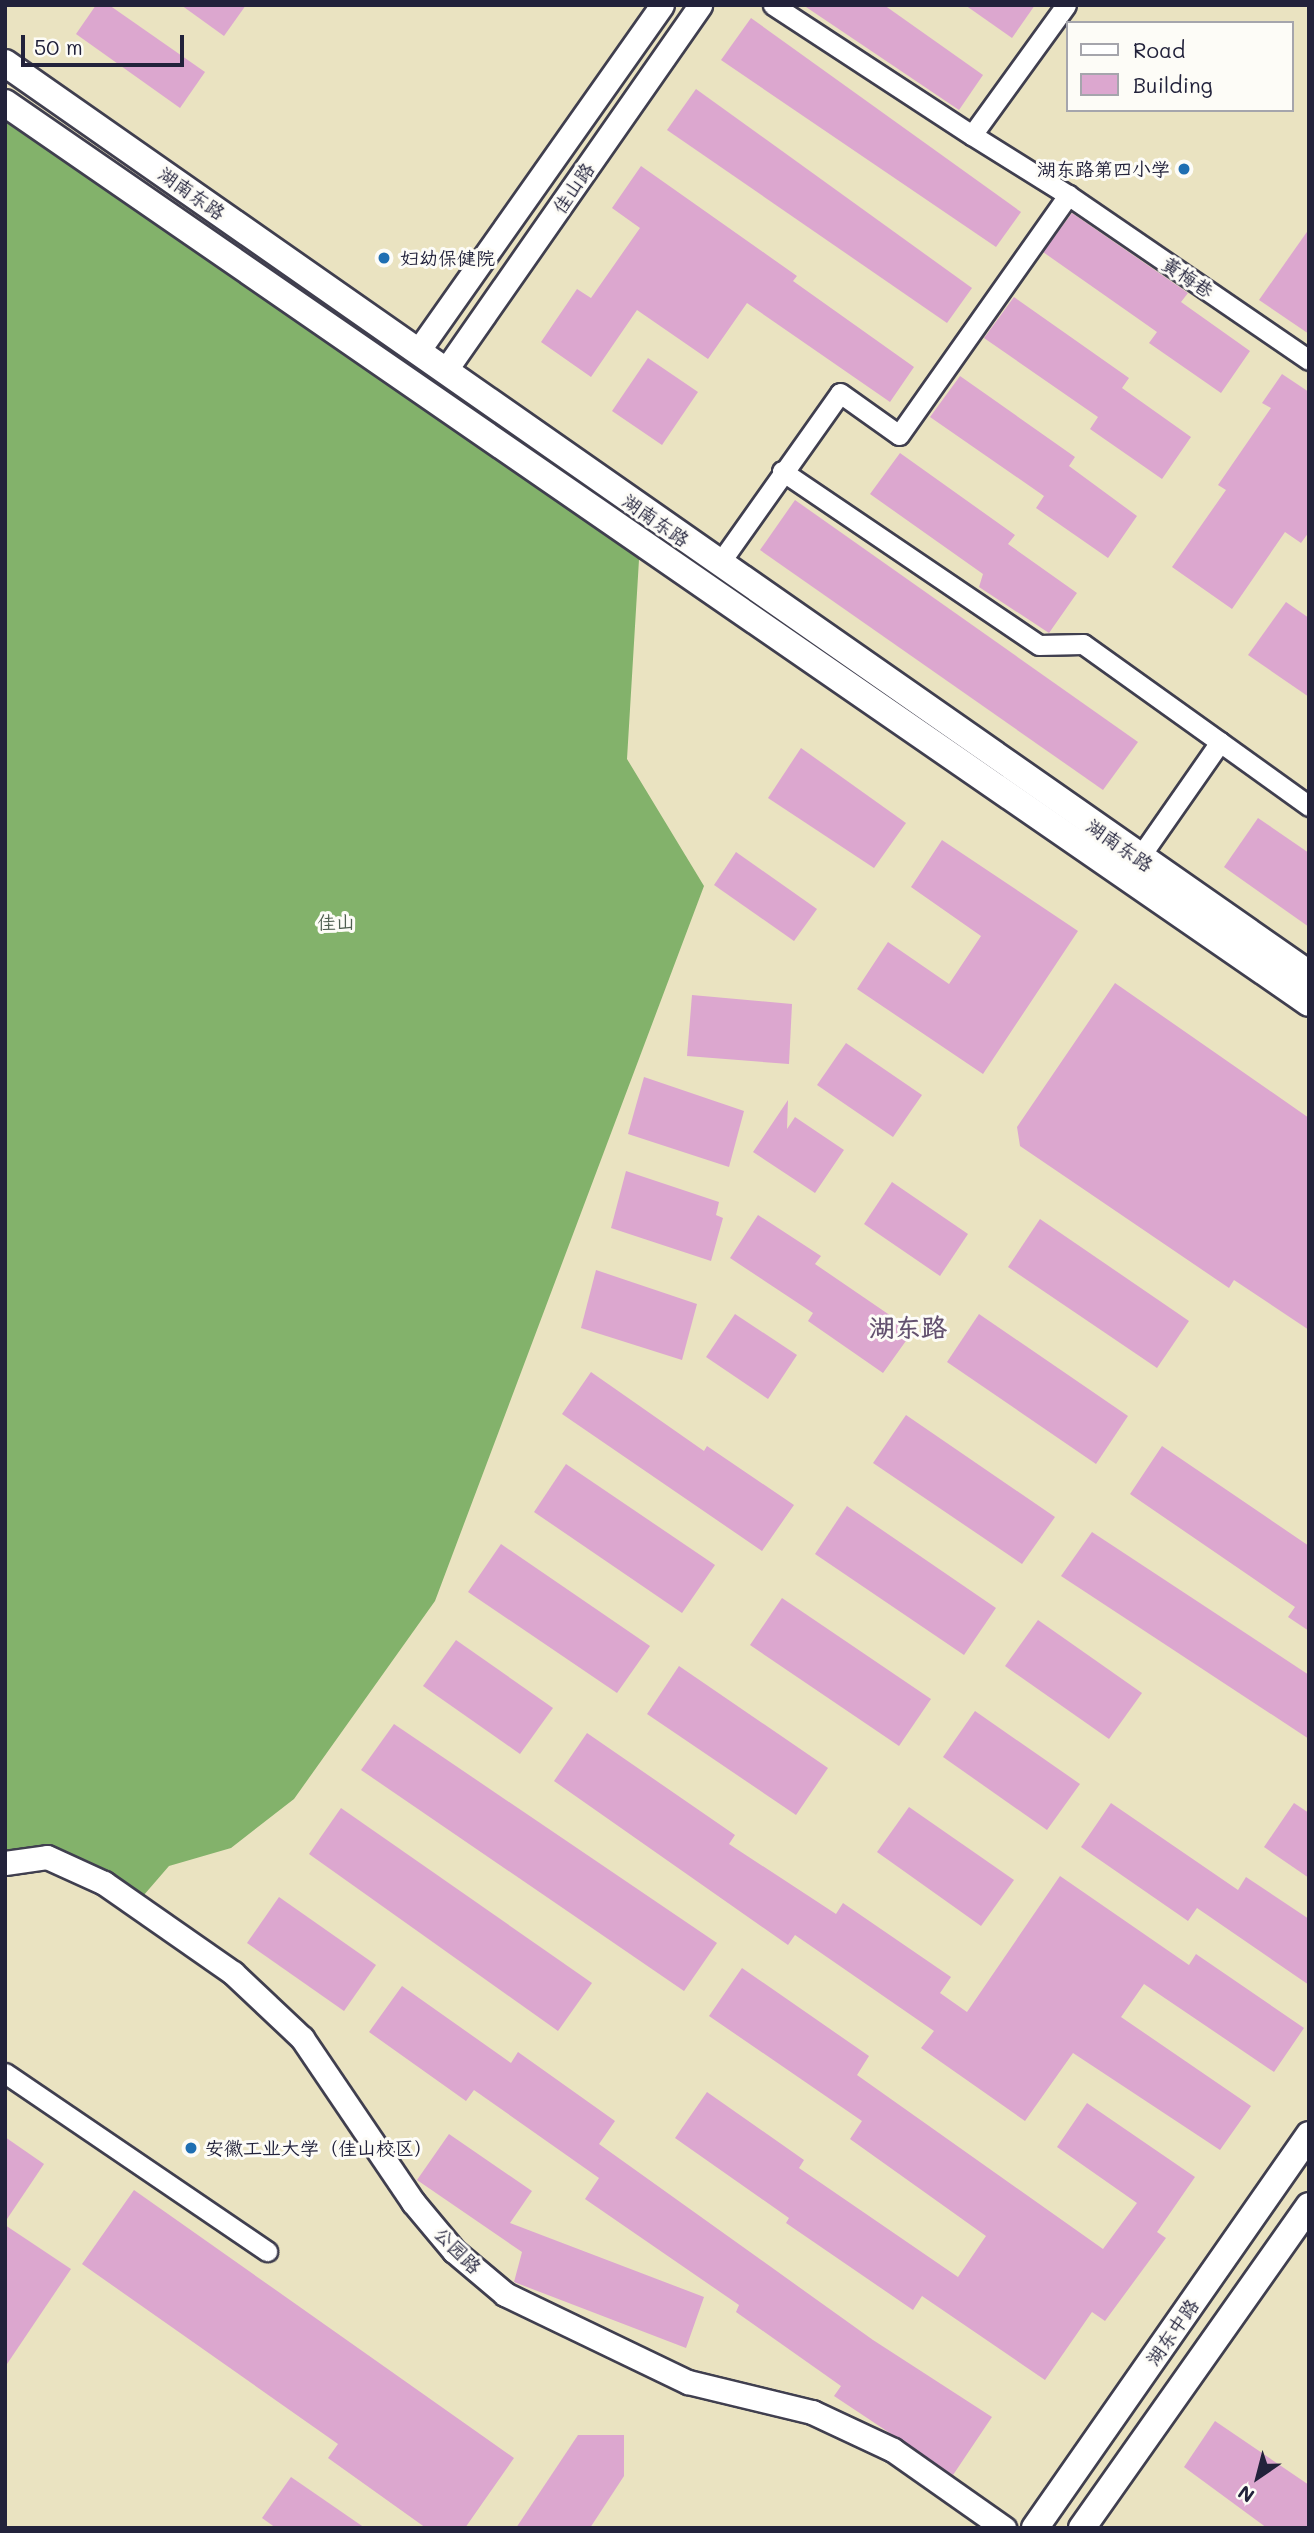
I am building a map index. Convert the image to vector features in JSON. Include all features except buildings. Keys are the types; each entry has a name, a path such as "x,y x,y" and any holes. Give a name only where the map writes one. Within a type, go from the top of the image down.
{"main road":[{"name":"湖南东路","path":"5,63 1139,858 1309,974"},
{"path":"5,103 1309,1003"},
{"name":"湖东中路","path":"1035,2528 1309,2135"},
{"name":"湖东中路","path":"1082,2528 1309,2206"}],"street":[{"name":"佳山路","path":"418,351 662,5"},
{"name":"佳山路","path":"445,371 700,5"},
{"path":"773,5 972,135 1066,5"},
{"name":"黄梅巷","path":"972,135 1068,195 1309,360"},
{"path":"719,564 782,471 840,393 899,435 1068,195"},
{"path":"782,471 1039,645 1083,644 1309,806"},
{"path":"1139,858 1220,742"},
{"name":"公园路","path":"5,1863 47,1857 104,1883 233,1973 302,2038 413,2202 454,2251 505,2294 688,2382 811,2412 893,2450 1004,2528"},
{"path":"5,2073 267,2251"}],"green space":[{"name":"佳山","path":"5,106 640,543 627,759 704,886 435,1601 294,1799 231,1848 169,1866 137,1903 105,1881 5,1859"}],"place":[{"name":"湖东路第四小学","path":"1184,169"},
{"name":"妇幼保健院","path":"384,258"},
{"name":"安徽工业大学（佳山校区）","path":"191,2148"}],"district":[{"name":"湖东路","path":"908,1328"}]}
